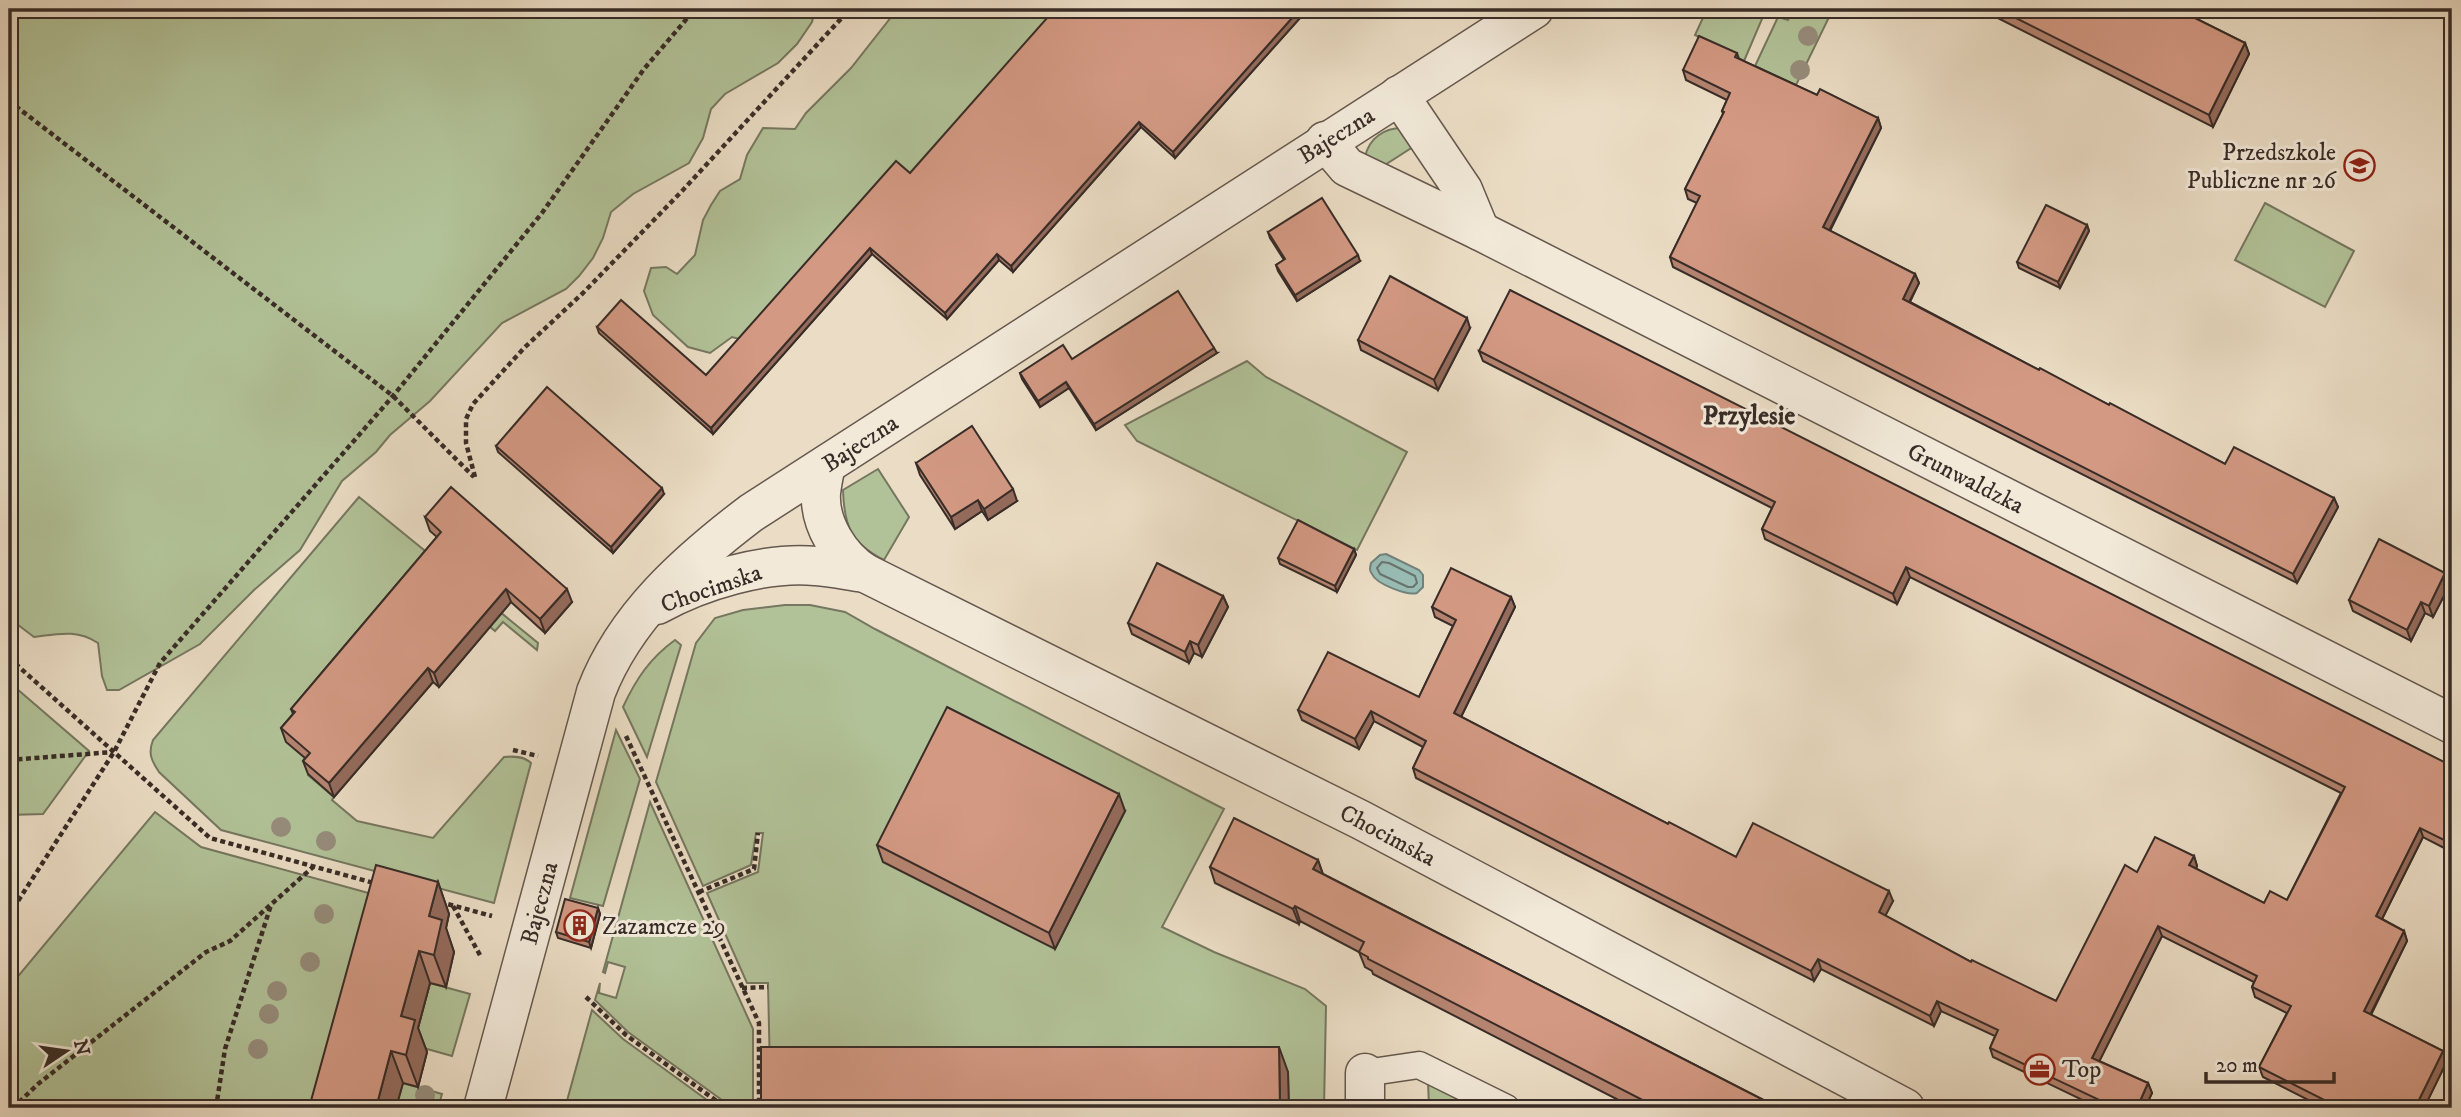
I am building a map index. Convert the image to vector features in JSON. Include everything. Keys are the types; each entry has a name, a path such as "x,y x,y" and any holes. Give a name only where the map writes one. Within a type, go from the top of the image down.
{"street":[{"name":"Bajeczna","path":"483,1108 593,703 610,661 641,615 682,570 751,513 1325,141 1534,9"},
{"path":"1399,95 1463,190 1480,231"},
{"name":"Grunwaldzka","path":"1325,141 1347,167 1480,231 2452,724"},
{"name":"Chocimska","path":"826,465 821,494 823,514 841,552 865,573 1361,820 1905,1108"},
{"name":"Chocimska","path":"641,615 671,598 738,574 772,567 814,566 865,573"}],"lane":[{"path":"1365,1091 1419,1065 1506,1108"}],"path":[{"path":"9,915 114,752 160,663 393,396 542,213 644,69 695,9"},
{"path":"9,102 393,396 475,477 466,443 466,419 473,404 524,348 583,293 683,190 850,9"},
{"path":"9,658 210,838 377,884"},
{"path":"621,724 759,1023 759,1108"},
{"path":"513,750 545,758"},
{"path":"9,760 114,752"},
{"path":"699,892 754,869 758,833"},
{"path":"13,1108 38,1084 206,952 230,941 314,867"},
{"path":"427,898 533,928"},
{"path":"216,1108 225,1049 271,904"},
{"path":"452,905 484,961"},
{"path":"743,988 768,987"},
{"path":"586,997 626,1035 726,1108"}],"green space":[{"path":"9,9 815,9 812,22 797,44 778,63 725,94 711,109 703,138 689,163 633,194 611,212 593,258 566,289 502,323 430,401 342,481 300,550 254,590 200,644 119,690 107,690 102,676 98,643 75,634 34,637 9,618"},
{"path":"905,9 1060,9 912,176 739,339 732,337 710,353 688,347 653,315 644,291 651,268 666,267 677,274 695,255 703,220 720,191 740,179 747,155 763,128 795,129 806,113 851,68 892,16"},
{"path":"1707,9 1755,9 1765,12 1744,61 1695,35"},
{"path":"1793,9 1833,9 1796,85 1755,66 1778,17 1788,20"},
{"path":"1404,128 1419,143 1377,170 1365,157 1370,144 1390,129"},
{"path":"2265,203 2354,251 2325,307 2235,260"},
{"path":"1247,361 1266,377 1407,452 1357,550 1137,441 1125,425"},
{"path":"878,469 909,517 884,560 864,547 852,532 845,514 843,490"},
{"path":"359,497 538,643 537,650 503,622 495,631 437,582 308,775 357,821 433,838 504,757 519,757 531,763 494,903 221,830 159,772 152,760 153,740"},
{"path":"810,605 845,612 1224,809 1162,927 1214,952 1305,989 1326,1006 1324,1108 1289,1108 1288,1072 770,1072 768,983 747,983 707,893 758,872 763,833 756,833 751,865 703,886 656,782 696,643 715,618 743,610"},
{"path":"675,640 681,645 647,757 623,707 644,670"},
{"path":"9,682 89,751 43,814 9,815"},
{"path":"616,730 640,779 603,906 570,898"},
{"path":"650,802 753,1029 753,1108 733,1108 628,1032 595,1000 600,983 599,993 616,998 625,967 608,962 605,973 603,972"},
{"path":"155,812 201,847 383,897 324,1108 9,1108 9,987"},
{"path":"430,983 470,994 452,1056 413,1045"},
{"path":"592,1010 623,1039 718,1108 565,1108"},
{"path":"1428,1081 1490,1108 1429,1108"},
{"path":"403,1083 442,1094 438,1108 396,1108"}],"water":[{"path":"1386,554 1419,570 1423,575 1423,587 1417,593 1393,588 1375,578 1370,570 1371,563 1380,555"}],"building":[{"path":"1055,9 1300,9 1173,152 1139,122 1011,266 997,254 945,313 870,248 711,428 597,327 621,300 706,375 896,161 910,173"},
{"path":"1998,9 2177,9 2245,43 2209,115"},
{"path":"1699,36 1737,53 1735,57 1817,95 1820,89 1878,118 1823,227 1915,274 1903,299 2225,464 2234,447 2334,498 2293,574 1670,257 1700,196 1685,189 1724,112 1722,111 1730,93 1683,70"},
{"path":"1322,198 1358,255 1295,295 1276,265 1285,259 1268,232"},
{"path":"2046,205 2087,225 2058,282 2017,262"},
{"path":"1390,276 1467,318 1434,380 1358,340"},
{"path":"1510,290 2452,766 2452,844 2420,828 2376,916 2404,931 2364,1011 2443,1051 2415,1108 2340,1108 2259,1067 2291,1006 2252,987 2257,976 2158,926 2092,1058 2148,1083 2137,1108 2116,1108 1990,1048 1998,1030 1937,1001 1930,1016 1818,959 1811,971 1413,768 1426,741 1371,711 1355,739 1298,710 1328,652 1419,697 1456,620 1432,607 1451,568 1511,597 1454,713 1736,857 1753,823 1889,891 1879,912 1971,962 1972,960 2056,1001 2125,865 2137,872 2155,837 2194,856 2189,865 2264,903 2270,891 2287,900 2345,787 1906,567 1893,594 1762,529 1775,502 1479,351"},
{"path":"1178,291 1214,348 1094,424 1066,382 1038,401 1020,373 1063,345 1072,359"},
{"path":"547,387 662,488 611,547 496,446"},
{"path":"972,426 1013,489 984,509 978,500 951,517 916,463"},
{"path":"451,487 567,589 540,619 506,589 434,673 428,668 329,783 303,761 310,753 281,728 295,712 291,709 441,532 425,517"},
{"path":"1298,520 1354,549 1335,586 1278,558"},
{"path":"2379,539 2445,573 2429,606 2421,602 2407,630 2349,600"},
{"path":"1157,563 1223,596 1198,645 1190,641 1185,652 1128,623"},
{"path":"947,707 1119,794 1049,933 877,845"},
{"path":"1234,818 1318,860 1313,869 1779,1108 1658,1108 1368,959 1359,952 1364,942 1295,906 1293,909 1210,867"},
{"path":"376,865 438,882 429,916 442,920 434,955 419,951 401,1016 415,1020 406,1055 391,1051 376,1108 309,1108"},
{"name":"Zazamcze 29","path":"565,899 598,908 589,942 556,932"},
{"path":"761,1047 1279,1047 1280,1108 761,1108"}],"place":[{"name":"Przedszkole Publiczne nr 26","path":"2359,166"},
{"name":"Zazamcze 29","path":"579,926"},
{"name":"Top","path":"2039,1069"}],"district":[{"name":"Przylesie","path":"1749,415"}]}
